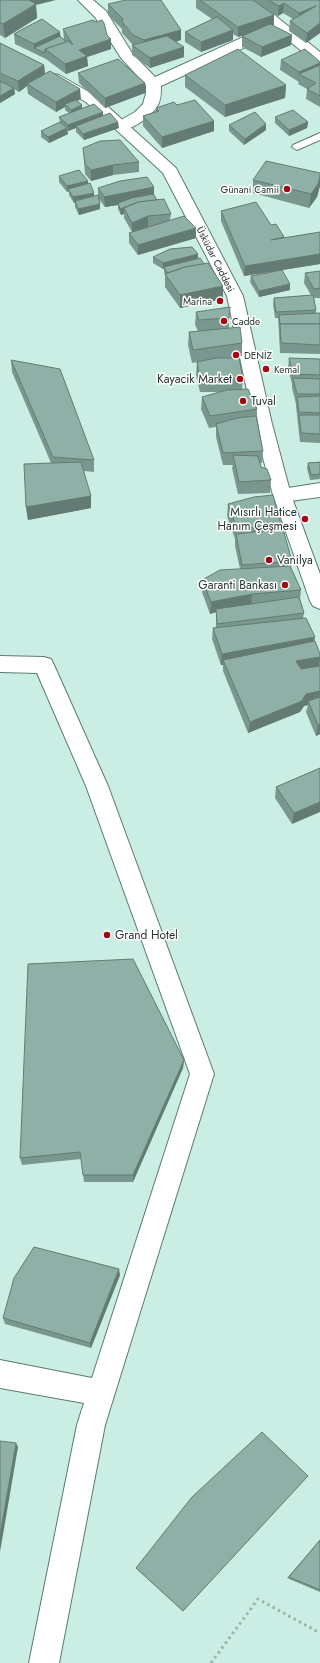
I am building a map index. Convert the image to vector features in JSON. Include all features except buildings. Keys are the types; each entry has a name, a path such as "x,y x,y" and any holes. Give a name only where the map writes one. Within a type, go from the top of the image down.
{"street":[{"path":"85,0 101,14 126,55 153,84 155,92 154,99 150,107 136,118 121,126"},
{"path":"247,0 320,59"},
{"path":"101,14 116,10"},
{"path":"153,84 280,26"},
{"name":"Üsküdar Caddesi","path":"43,72 92,99 170,171 234,296 263,424 282,495 320,601"},
{"path":"282,495 320,490"},
{"path":"0,664 44,665 98,786 202,1074 91,1425 44,1663"},
{"path":"0,1374 101,1393"}],"lane":[{"path":"297,147 320,136"}],"path":[{"path":"211,1663 258,1599 320,1633"}],"place":[{"name":"Günani Camii","path":"287,189"},
{"name":"Marina","path":"220,301"},
{"name":"Cadde","path":"224,321"},
{"name":"DENİZ","path":"236,355"},
{"name":"Kemal","path":"266,369"},
{"name":"Kayacik Market","path":"240,379"},
{"name":"Tuval","path":"243,401"},
{"name":"Mısırlı Hatice Hanım Çeşmesi","path":"305,519"},
{"name":"Vanilya","path":"269,560"},
{"name":"Garanti Bankası","path":"285,585"},
{"name":"Grand Hotel","path":"107,935"}]}
